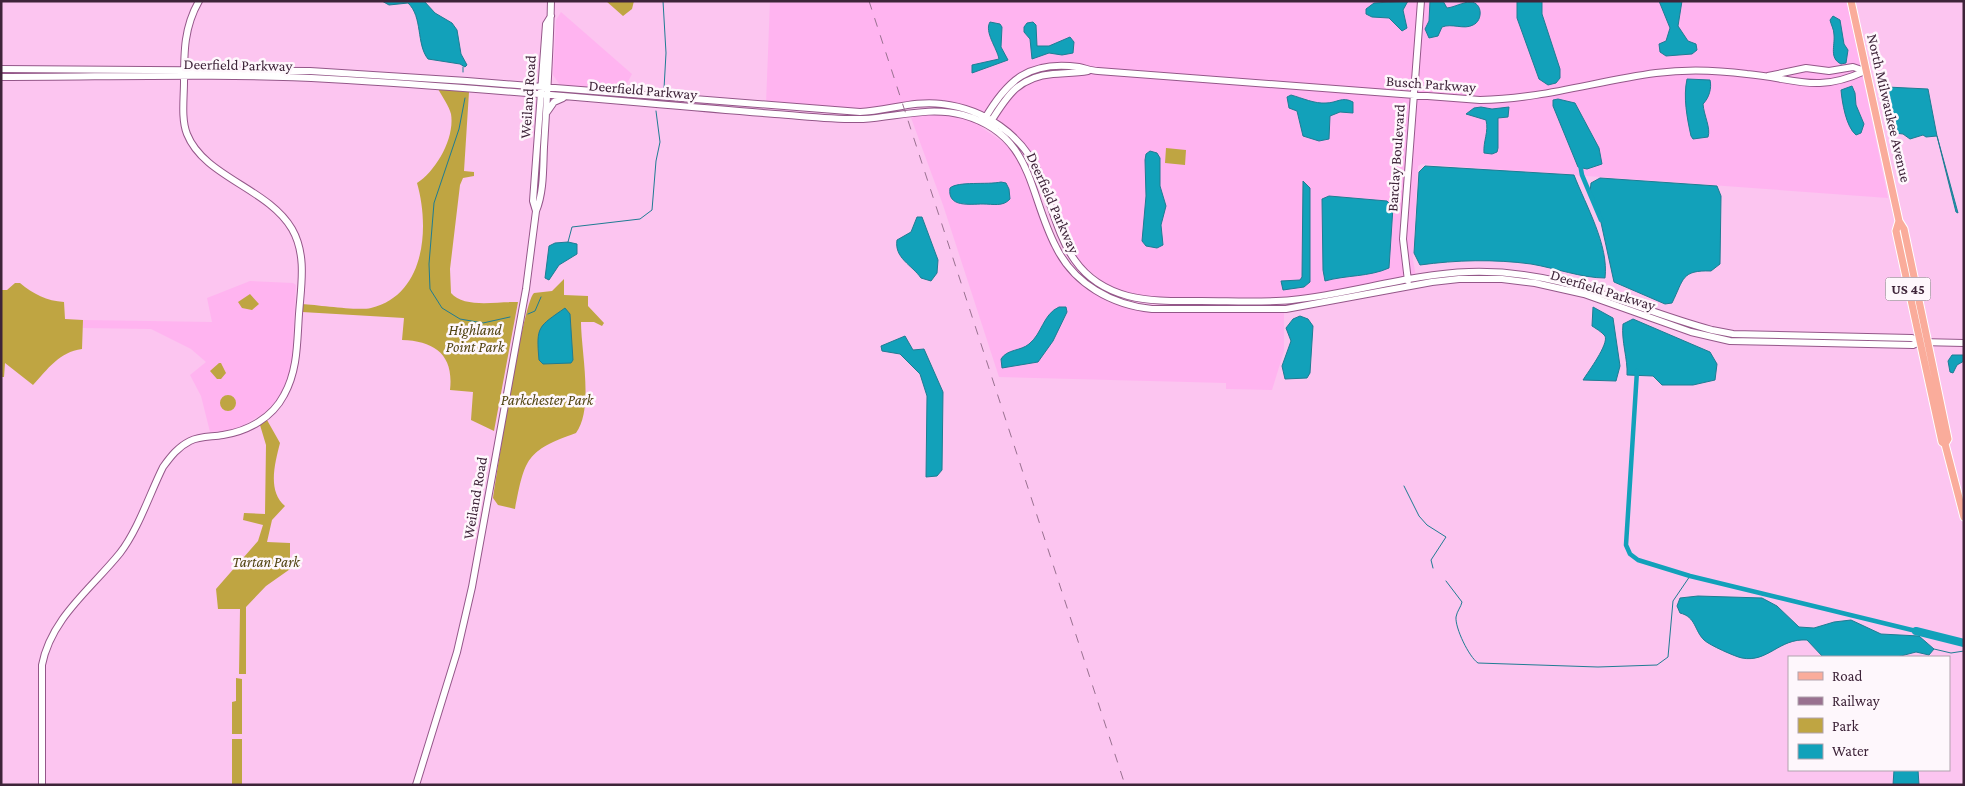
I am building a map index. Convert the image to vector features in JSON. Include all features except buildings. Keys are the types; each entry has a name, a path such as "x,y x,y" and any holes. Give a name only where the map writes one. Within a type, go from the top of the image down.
{"main road":[{"path":"42,785 42,665 45,649 52,632 120,552 163,467 172,454 191,441 237,432 263,420 276,408 284,396 295,367 302,265 298,243 287,221 278,211 197,152 185,128 184,73 186,33 199,1"},
{"name":"Weiland Road","path":"536,211 534,201 551,1"},
{"name":"Barclay Boulevard","path":"1408,282 1403,239 1412,96 1421,1"},
{"name":"North Milwaukee Avenue","path":"1851,1 1865,71 1899,221 1904,229 1928,341 1948,439 1945,444"},
{"name":"Busch Parkway","path":"1768,76 1806,68 1829,71 1853,67 1865,71"},
{"name":"Busch Parkway","path":"986,125 1004,89 1024,74 1053,68 1080,68 1480,100 1529,98 1666,72 1714,72 1768,76 1812,85 1851,77 1865,71"},
{"name":"Deerfield Parkway","path":"1,69 184,73 328,79 860,112 923,103 937,103 959,107 989,118 1016,140 1032,160 1058,230 1068,251 1089,275 1112,290 1153,300 1273,301 1469,272 1525,274 1585,287 1696,326 1719,332 1733,334 1912,338 1920,342 1964,343"},
{"name":"Deerfield Parkway","path":"1,77 184,73"},
{"name":"Deerfield Parkway","path":"544,92 567,97 848,119 939,111 966,116 986,125 1008,142 1026,166 1055,247 1068,266 1093,290 1117,302 1152,309 1286,309 1408,282"},
{"name":"Weiland Road","path":"416,785 457,652 472,587 526,288 536,211 540,202 546,116 544,92"},
{"path":"546,116 554,102 567,97"},
{"name":"North Milwaukee Avenue","path":"1899,221 1896,231 1920,342 1942,442 1945,444 1964,518"}],"shaded area":[{"path":"770,1 1847,1 1888,198 1422,164 1418,166 1413,260 1416,277 1398,278 1292,298 1144,297 1119,290 1103,282 1084,266 1070,249 1022,142 1001,121 985,112 937,101 878,108 825,108 766,104"},
{"path":"561,12 632,74 623,91 560,85 553,75 556,20"},
{"path":"938,113 971,120 1007,145 1021,163 1059,259 1075,277 1108,302 1143,310 1284,311 1284,351 1272,390 1226,389 1226,383 999,377 943,205 910,115"},
{"path":"250,281 293,283 296,285 292,360 288,379 277,400 264,413 237,429 210,432 201,396 190,375 206,362 191,349 151,329 83,328 83,320 212,322 207,298"}],"green space":[{"path":"606,1 634,1 632,9 623,16"},
{"name":"Highland Point Park","path":"438,89 469,92 464,171 474,172 474,176 463,178 460,185 450,269 451,293 457,298 473,303 518,302 494,431 471,420 473,392 450,390 449,368 440,352 424,343 402,340 404,318 302,312 302,304 371,308 389,301 403,289 413,275 419,258 423,220 417,183 431,171 443,153 450,133 451,114"},
{"path":"1166,148 1186,150 1185,165 1165,163"},
{"name":"Parkchester Park","path":"564,279 564,295 588,296 588,306 604,323 602,326 594,322 581,322 585,395 581,423 576,433 547,445 530,459 522,478 515,509 498,505 493,498 495,482 517,355 529,303 534,293 552,291"},
{"path":"15,283 20,283 35,294 64,302 65,319 83,320 82,349 60,357 33,385 5,363 4,377 1,377 1,290 7,290"},
{"path":"250,294 259,304 252,310 242,308 238,302"},
{"path":"221,363 226,373 221,379 217,379 210,371"},
{"path":"228,395 236,403 228,411 220,403"},
{"name":"Tartan Park","path":"267,420 280,443 274,485 279,500 285,506 272,520 267,542 290,543 290,560 293,567 266,586 246,607 246,674 239,674 240,609 218,609 216,589 258,541 263,525 243,520 244,513 265,514 266,445 260,425"},
{"path":"236,678 242,679 242,734 232,734 232,702 236,701"},
{"path":"232,739 242,739 242,785 232,785"}],"water":[{"path":"382,1 424,1 435,13 452,23 457,30 461,54 467,65 465,67 460,64 428,59 424,53 413,9 408,3 389,5"},
{"path":"1408,1 1403,10 1407,28 1402,31 1389,18 1372,17 1366,14 1366,9 1374,3"},
{"path":"1430,1 1443,1 1447,8 1467,2 1474,3 1479,8 1479,20 1473,25 1466,27 1442,27 1438,36 1429,38 1425,29 1429,21"},
{"path":"1517,1 1542,1 1542,14 1560,69 1560,78 1556,83 1548,85 1539,79 1517,18"},
{"path":"1659,1 1682,1 1678,26 1688,41 1696,44 1697,50 1692,54 1666,56 1660,52 1659,44 1666,41 1670,28"},
{"path":"1833,16 1840,20 1844,44 1848,50 1846,63 1841,64 1834,55 1834,33 1830,20"},
{"path":"990,22 1000,24 1002,27 1001,47 1008,60 972,73 972,65 999,59 990,35"},
{"path":"1033,22 1036,25 1037,46 1049,46 1070,37 1074,42 1073,53 1062,55 1049,53 1032,59 1030,39 1024,32 1024,27 1027,23"},
{"path":"1687,79 1710,80 1710,93 1703,104 1709,130 1708,137 1693,139 1691,136 1685,100"},
{"path":"1852,86 1856,105 1864,124 1861,133 1856,135 1847,120 1841,90"},
{"path":"1887,87 1928,89 1937,136 1926,137 1923,135 1910,139 1903,134 1895,133 1895,121 1888,99"},
{"path":"1291,95 1322,103 1349,100 1353,102 1353,113 1340,112 1330,116 1329,139 1319,141 1303,136 1297,111 1289,108 1287,97"},
{"path":"1558,99 1575,103 1599,148 1602,164 1587,169 1578,167 1553,106 1553,100"},
{"path":"1509,107 1508,117 1498,118 1498,148 1497,152 1492,154 1484,153 1487,129 1486,120 1466,114 1474,108 1492,109"},
{"path":"1937,136 1958,213 1956,212"},
{"path":"1150,151 1157,153 1160,158 1160,186 1166,206 1161,225 1163,245 1157,248 1146,246 1142,241 1146,196 1145,160 1146,154"},
{"path":"1425,166 1574,175 1604,252 1605,278 1578,275 1531,264 1503,261 1461,261 1420,265 1414,253 1419,172"},
{"path":"1600,178 1717,186 1721,196 1720,264 1711,271 1689,274 1682,282 1672,303 1665,304 1614,282 1600,218 1590,192 1591,183"},
{"path":"1303,181 1310,188 1310,282 1304,287 1283,290 1281,281 1300,280 1302,277"},
{"path":"1006,183 1010,199 1001,204 961,204 952,199 950,194 950,188 954,186"},
{"path":"1329,196 1387,201 1393,207 1389,268 1374,273 1325,281 1323,270 1322,199"},
{"path":"917,217 922,217 938,260 937,273 931,281 921,278 898,252 897,240 911,232"},
{"path":"568,242 577,244 577,254 559,265 549,280 545,278 549,246 555,243"},
{"path":"1059,307 1066,307 1067,312 1053,341 1038,362 1002,368 1001,359 1007,353 1029,344 1037,335 1049,314"},
{"path":"1593,307 1613,318 1620,366 1616,381 1583,380 1601,351 1605,340 1605,336 1592,326"},
{"path":"565,308 570,314 573,360 571,363 543,364 539,360 538,349 541,328 549,319"},
{"path":"1300,316 1308,319 1313,326 1310,373 1307,378 1285,379 1282,366 1291,341 1286,328 1293,319"},
{"path":"1633,319 1710,352 1717,364 1715,380 1693,385 1662,385 1653,376 1627,375 1623,324"},
{"path":"905,336 913,350 924,349 943,392 942,470 937,476 926,477 927,396 920,374 900,354 882,351 881,346"},
{"path":"1952,355 1964,355 1964,361 1957,365 1953,373 1950,372 1948,361"},
{"path":"1698,596 1762,598 1777,606 1799,627 1814,628 1834,622 1851,620 1881,634 1919,636 1934,649 1929,655 1916,652 1901,656 1822,656 1807,640 1797,640 1759,657 1751,659 1742,658 1723,651 1704,640 1692,621 1680,613 1677,606 1680,598"},
{"path":"1894,771 1918,771 1919,785 1893,785"}],"waterway":[{"path":"663,1 666,53 664,89"},
{"path":"463,67 463,72"},
{"path":"465,98 459,129 434,203 429,264 430,289 442,308 460,319 483,323 510,317"},
{"path":"568,242 572,227 640,219 652,210 656,161 660,142 656,111"},
{"path":"1580,164 1582,175 1601,220"},
{"path":"528,314 535,311 541,297"},
{"path":"1637,371 1626,545 1630,554 1638,560 1690,576 1916,631"},
{"path":"1404,486 1419,516 1427,525 1446,537 1431,560 1433,568"},
{"path":"1446,581 1462,602 1457,613 1456,622 1467,649 1478,663 1598,667 1657,665 1668,657 1673,601 1690,576"},
{"path":"1916,631 1964,643"},
{"path":"1934,649 1951,653 1964,651"}],"railway":[{"path":"869,1 1125,785"}]}
